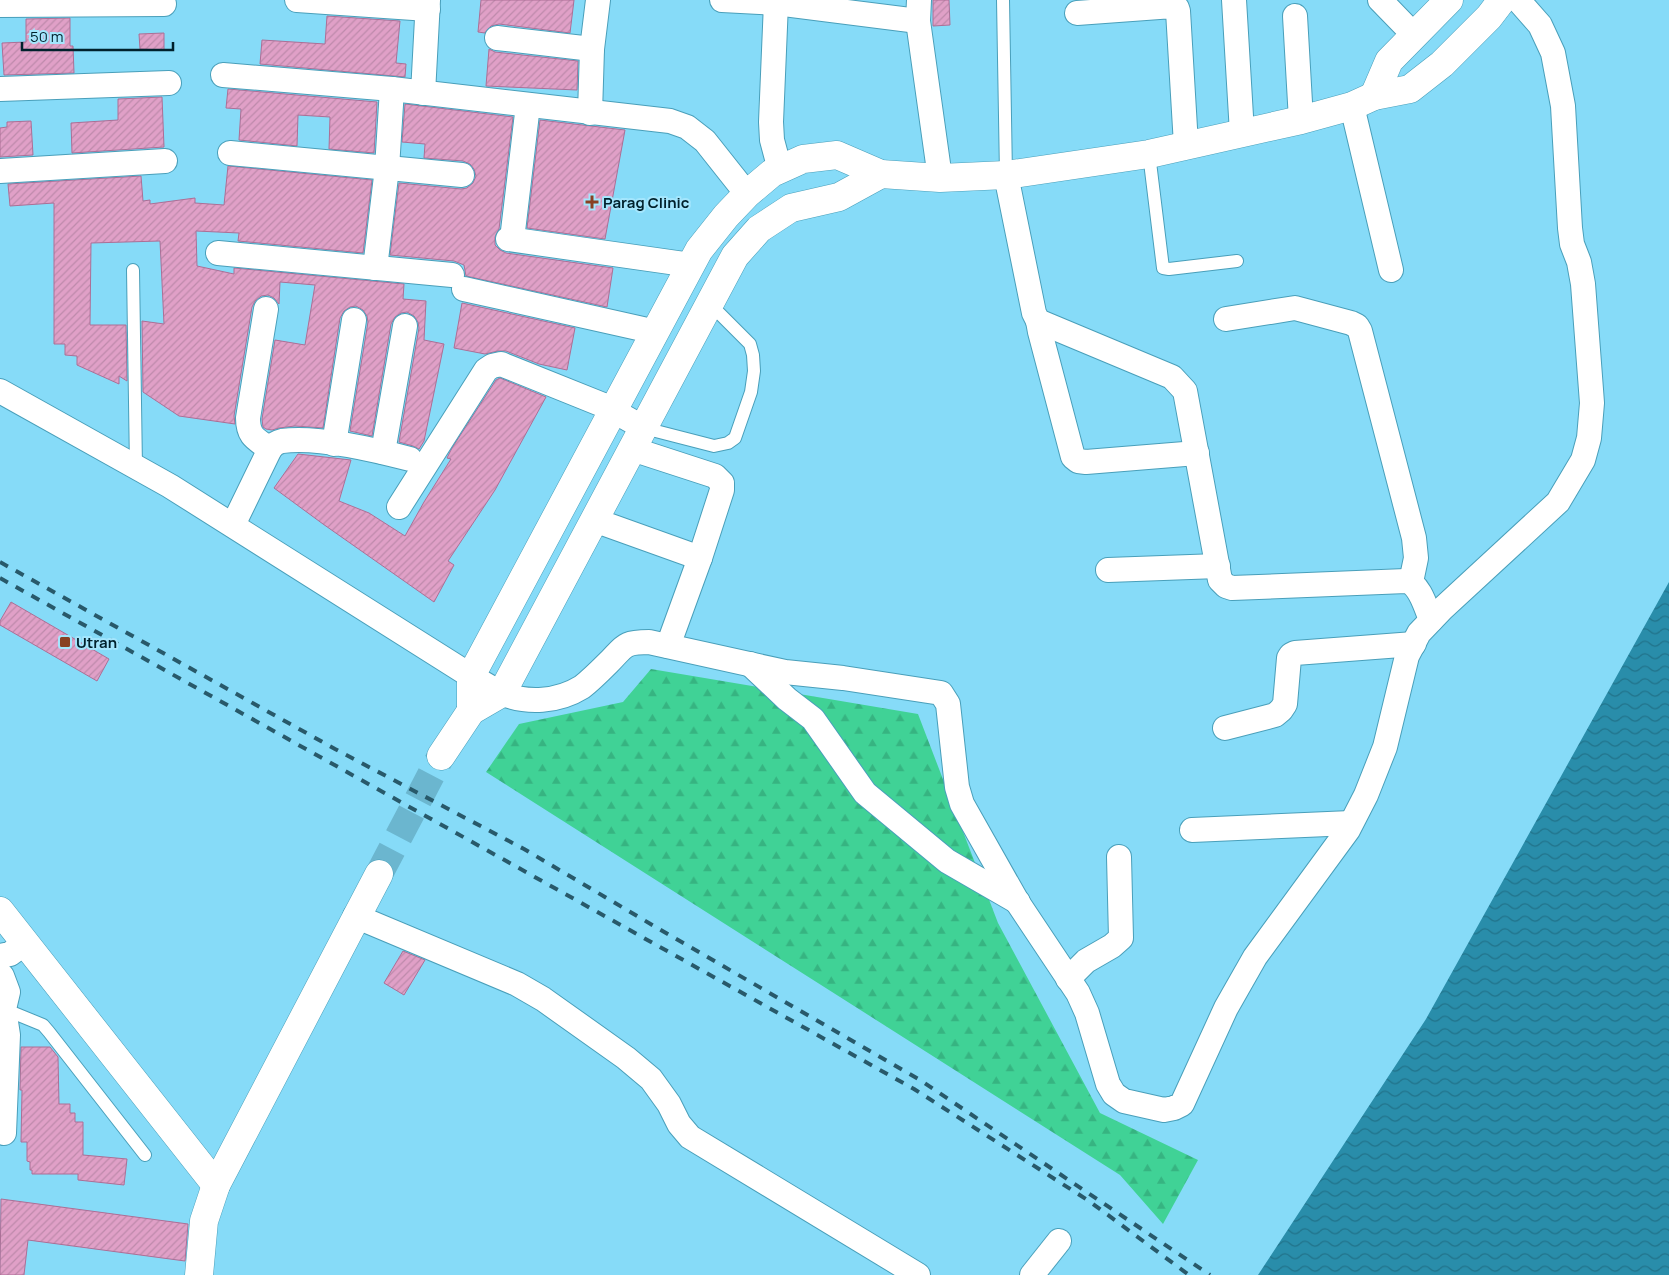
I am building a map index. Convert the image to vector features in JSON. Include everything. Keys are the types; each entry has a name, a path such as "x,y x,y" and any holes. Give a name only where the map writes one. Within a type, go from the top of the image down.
{"street":[{"path":"297,0 428,5 423,93"},
{"path":"590,112 592,49 598,0"},
{"path":"722,0 919,11 940,178"},
{"path":"1234,0 1242,133"},
{"path":"1380,0 1415,36"},
{"path":"1391,270 1363,101 1389,61 1450,0"},
{"path":"471,711 470,676 699,250 726,216 747,194 772,173 803,159 837,155 881,174 940,178 1006,174 1149,154 1301,120 1410,89 1442,64 1502,0"},
{"path":"0,391 233,525 470,676 502,693 535,701 562,696 582,686 610,661 622,647 633,642 650,642 785,672 843,678 941,693 948,704 957,787 962,804 1018,903 1068,979 1088,1014 1108,1084 1114,1094 1124,1102 1164,1110 1174,1108 1182,1104 1226,1008 1255,957 1351,824 1366,795 1385,747 1407,656 1420,633 1431,620 1558,502 1583,460 1589,438 1592,403 1583,284 1579,262 1572,244 1570,228 1563,106 1554,53 1540,25 1518,0"},
{"path":"776,3 771,122 772,140 780,170"},
{"path":"0,5 164,4"},
{"path":"1077,13 1173,6 1177,8 1186,145"},
{"path":"1295,16 1301,120"},
{"path":"497,38 592,49"},
{"path":"223,75 423,93 670,121 687,127 705,141 747,194"},
{"path":"0,89 169,83"},
{"path":"375,268 387,168 392,90"},
{"path":"528,105 510,235 691,265"},
{"path":"230,153 462,175"},
{"path":"0,171 165,161"},
{"path":"441,756 471,711 502,693 735,256 758,229 791,208 839,197 881,174"},
{"path":"1006,174 1034,313 1038,320 1073,457 1078,461 1086,462 1197,453"},
{"path":"218,253 375,268 458,282 656,332"},
{"path":"1226,319 1295,308 1357,326 1360,331 1414,538 1416,558 1411,582"},
{"path":"266,309 248,418 248,429 253,438 270,449"},
{"path":"334,444 354,320"},
{"path":"1038,320 1172,377 1185,391 1220,580 1226,586 1232,588 1406,581 1411,582 1416,587 1431,620"},
{"path":"383,452 405,326"},
{"path":"400,507 486,370 492,366 500,364 603,405 613,411 638,438 719,478 722,483 722,490 700,558 668,646"},
{"path":"233,525 270,449 274,444 281,441 303,440 334,444 383,452 410,459"},
{"path":"594,520 700,558"},
{"path":"1108,570 1218,566"},
{"path":"1225,728 1274,715 1281,710 1284,704 1291,654 1414,644"},
{"path":"750,664 787,699 813,719 865,794 947,862 1018,903"},
{"path":"1192,830 1351,824"},
{"path":"1068,979 1086,961 1112,946 1120,938 1119,857"},
{"path":"199,1275 204,1221 216,1185 355,916 379,874"},
{"path":"0,911 216,1185"},
{"path":"355,916 517,984 543,999 626,1058 651,1079 669,1104 679,1124 690,1136 918,1275"},
{"path":"0,956 10,954 25,943"},
{"path":"0,974 8,992 4,1009 8,1035 4,1133"},
{"path":"1032,1275 1059,1241"}],"lane":[{"path":"1003,0 1006,174"},
{"path":"1149,154 1162,268 1169,269 1237,261"},
{"path":"133,270 136,468"},
{"path":"638,438 714,446 728,443 735,438 751,392 754,371 753,355 750,344 710,304"},
{"path":"4,1009 43,1025 145,1155"}],"green space":[{"path":"651,669 918,714 998,923 1100,1113 1198,1160 1163,1224 1120,1175 486,772 519,724 623,702"}],"water":[{"path":"1669,582 1669,1275 1258,1275 1426,1019"}],"building":[{"path":"481,0 574,0 570,33 499,24 491,26 485,33 478,32"},
{"path":"933,0 949,0 950,25 933,26"},
{"path":"327,16 400,21 396,63 406,64 405,77 260,64 262,40 325,44"},
{"path":"70,18 70,46 73,46 74,73 4,75 2,43 26,42 26,19"},
{"path":"164,33 164,50 140,49 139,34"},
{"path":"489,49 495,52 578,61 577,90 486,86"},
{"path":"228,89 377,102 374,153 329,149 330,117 298,115 297,146 239,140 241,109 226,108"},
{"path":"162,97 164,147 72,153 71,123 118,120 118,99"},
{"path":"405,104 513,117 499,229 495,237 495,245 506,253 613,268 607,307 466,276 464,265 454,261 390,255 399,183 461,189 467,188 473,183 476,176 470,164 463,161 424,158 425,144 402,142"},
{"path":"540,120 625,130 605,239 527,228"},
{"path":"31,121 33,155 0,157 0,128 7,127 7,122"},
{"path":"228,166 372,180 363,253 238,241 239,233 196,231 197,266 234,274 234,268 404,284 403,299 426,301 424,340 444,344 424,441 419,449 399,442 419,328 414,316 407,312 395,317 391,324 372,436 350,431 368,322 363,310 356,306 344,311 340,318 323,428 295,426 272,430 263,427 262,419 275,340 305,345 315,285 280,282 279,304 268,295 261,296 255,301 252,307 234,416 235,424 179,416 143,392 142,321 164,324 160,241 91,243 90,325 126,325 127,381 119,376 119,384 77,365 77,356 65,355 65,344 54,344 54,203 10,206 8,184 141,176 143,201 150,200 150,204 195,198 195,203 224,205"},
{"path":"462,303 575,328 567,370 539,364 506,351 485,354 454,348"},
{"path":"500,378 546,397 495,490 448,561 454,565 434,602 274,488 298,454 351,460 339,501 369,513 405,536 451,459 447,458 452,448 496,380"},
{"path":"11,602 109,659 97,681 0,625 0,621"},
{"path":"403,951 425,960 404,995 384,983"},
{"path":"21,1047 50,1047 58,1057 59,1104 70,1104 70,1113 75,1113 75,1122 83,1122 83,1155 127,1159 124,1185 78,1180 78,1174 32,1174 30,1162 27,1161 27,1142 21,1142"},
{"path":"1,1199 188,1224 185,1261 28,1240 24,1275 0,1275"}],"tunnel":[{"path":"379,874 441,756"}],"railway":[{"path":"0,562 335,749 524,849 920,1080 1210,1275"},
{"path":"0,578 914,1089 1089,1201 1189,1275"}],"place":[{"name":"Parag Clinic","path":"592,202"},
{"name":"Utran","path":"65,642"}]}
